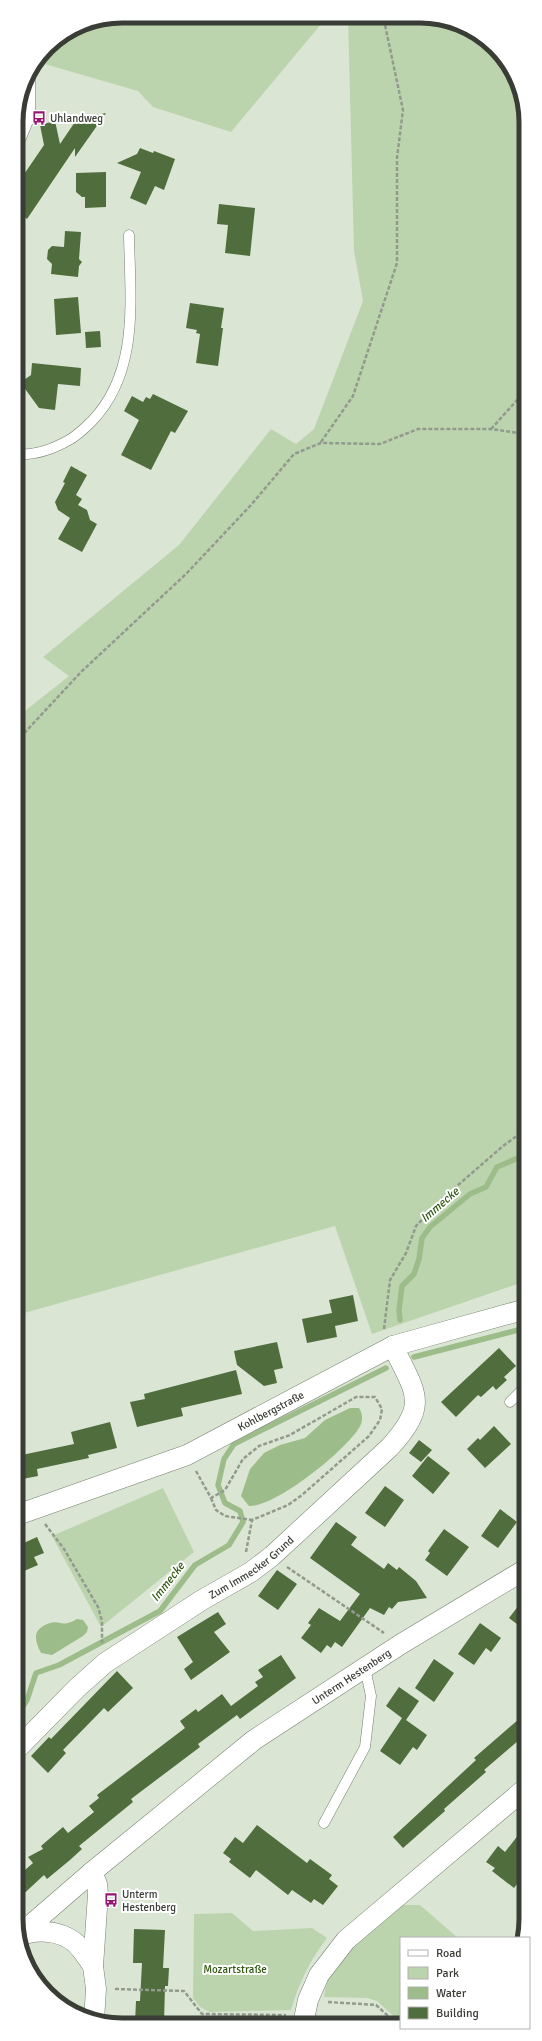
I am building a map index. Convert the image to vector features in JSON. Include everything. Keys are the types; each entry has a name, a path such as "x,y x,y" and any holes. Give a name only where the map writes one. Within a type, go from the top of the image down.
{"street":[{"path":"23,120 25,115 25,103"},
{"name":"Kohlbergstraße","path":"23,1513 187,1455 387,1349 519,1311"},
{"name":"Zum Immecker Grund","path":"23,1743 77,1688 105,1663 202,1600 251,1572 272,1556 390,1447 404,1431 414,1413 416,1404 414,1393 387,1349"},
{"name":"Unterm Hestenberg","path":"24,1932 92,1872 254,1740 401,1644 519,1573"},
{"path":"305,2013 319,1975 346,1940 519,1794"},
{"path":"92,1872 97,1884 98,1894 93,1966 96,1989 94,2014"},
{"name":"Unterm Hestenberg","path":"25,1936 38,1932 58,1934 73,1941 84,1952 93,1966"}],"lane":[{"path":"23,453 51,450 78,436 102,411 117,387 125,359 131,320 129,235"},
{"path":"510,1402 519,1393"},
{"path":"324,1823 365,1747 371,1696 364,1668"}],"path":[{"path":"321,443 353,396 397,263 396,158 403,110 385,23"},
{"path":"491,429 519,398"},
{"path":"23,734 81,672 186,574 251,505 294,454 321,443 380,444 418,429 491,429 519,433"},
{"path":"387,1349 390,1280 406,1253 416,1226 442,1199 503,1146 519,1135"},
{"path":"187,1455 216,1510 226,1516 252,1520 288,1505 302,1495 369,1436 380,1420 382,1409 375,1397 356,1397 290,1435 259,1446 242,1459 226,1490 211,1498"},
{"path":"251,1572 245,1556 252,1520"},
{"path":"43,1521 64,1549 98,1607 102,1621 102,1634"},
{"path":"272,1556 401,1644"},
{"path":"96,1989 184,1991 202,2014 305,2013 376,2005 390,2018"}],"green space":[{"path":"116,23 322,23 231,132 153,107 138,91 42,63 52,52 78,33 90,28"},
{"path":"348,23 433,24 452,28 464,33 480,43 490,52 499,62 509,78 516,97 519,122 519,1283 372,1334 335,1226 23,1313 23,712 69,676 43,657 179,545 271,429 296,444 314,429 363,301 354,251"},
{"path":"163,1488 194,1552 101,1627 52,1536"},
{"path":"397,1905 420,1905 457,1937 400,1937 400,2018 396,2018 377,2001 367,1998 324,1997 327,1983 333,1970 342,1957 363,1935"},
{"name":"Mozartstraße","path":"232,1913 253,1931 312,1928 327,1938 315,1955 306,1972 291,2010 210,2012 200,2007 193,1998 194,1914"}],"water":[{"path":"350,1408 359,1408 362,1415 362,1421 359,1428 340,1450 292,1488 261,1504 249,1506 241,1496 250,1469 264,1453 280,1445 305,1438 325,1420"},
{"path":"77,1619 83,1620 88,1627 87,1632 83,1636 52,1655 41,1653 36,1639 37,1631 40,1628 53,1622 68,1623"}],"building":[{"path":"106,113 75,157 75,148 27,219 23,216 23,176 44,145 40,125 55,121 60,144 77,119"},
{"path":"140,148 153,153 154,151 175,159 164,190 155,186 146,205 130,198 141,172 117,163 137,154"},
{"path":"106,172 106,207 85,208 85,197 82,197 76,192 76,173"},
{"path":"219,204 255,208 250,256 225,253 228,225 217,224"},
{"path":"65,231 81,232 79,259 82,262 79,266 78,277 51,274 52,264 47,259 48,250 52,246 64,247"},
{"path":"78,297 81,333 56,335 54,299"},
{"path":"190,303 224,308 218,366 196,363 200,334 196,333 197,330 186,328"},
{"path":"100,331 101,347 86,348 85,332"},
{"path":"32,363 81,368 80,386 58,384 55,410 39,408 23,386 24,380 31,375"},
{"path":"153,394 188,411 175,433 171,431 151,470 121,455 139,420 124,411 132,396 143,402 146,397 150,399"},
{"path":"71,466 87,475 76,495 82,499 78,505 87,510 90,520 97,524 82,552 58,539 70,518 58,510 55,502 65,483 63,482"},
{"path":"353,1295 358,1321 335,1326 337,1337 307,1343 302,1319 332,1313 329,1300"},
{"path":"277,1342 283,1368 274,1370 277,1383 264,1386 237,1365 234,1351"},
{"path":"499,1348 516,1366 504,1377 507,1380 496,1390 493,1386 481,1397 478,1395 456,1417 441,1402"},
{"path":"236,1370 242,1394 181,1408 183,1416 137,1427 130,1402 145,1399 144,1394"},
{"path":"110,1422 117,1448 88,1455 89,1458 37,1469 38,1476 23,1479 23,1455 74,1444 71,1432"},
{"path":"494,1426 511,1444 485,1468 467,1449 478,1438 480,1440"},
{"path":"419,1440 432,1450 421,1462 409,1453"},
{"path":"428,1456 450,1473 433,1494 412,1476"},
{"path":"385,1486 404,1500 385,1527 365,1513"},
{"path":"500,1509 517,1522 498,1548 481,1536"},
{"path":"336,1522 357,1537 351,1545 384,1569 388,1563 397,1570 399,1567 416,1581 427,1598 398,1602 392,1609 389,1607 384,1615 370,1608 342,1647 335,1642 331,1648 327,1645 321,1653 301,1638 311,1625 308,1623 319,1608 340,1621 360,1594 310,1558"},
{"path":"444,1529 469,1547 447,1576 425,1560 430,1553 428,1551"},
{"path":"37,1537 44,1553 34,1557 38,1565 23,1571 23,1543"},
{"path":"277,1570 297,1584 278,1610 258,1596"},
{"path":"519,1605 519,1626 509,1618"},
{"path":"218,1612 226,1624 214,1632 230,1652 191,1680 184,1669 193,1662 177,1637"},
{"path":"480,1623 501,1638 491,1652 486,1648 474,1665 458,1654"},
{"path":"281,1655 296,1678 240,1719 237,1715 198,1744 200,1747 131,1799 133,1802 79,1846 82,1849 70,1860 47,1879 44,1875 23,1894 23,1872 33,1863 28,1857 43,1849 41,1846 63,1827 68,1833 94,1812 89,1806 99,1798 97,1795 185,1728 180,1721 196,1709 198,1712 222,1694 231,1706 258,1686 255,1682 263,1677 258,1670"},
{"path":"434,1659 454,1673 434,1702 415,1688"},
{"path":"117,1671 133,1688 108,1712 104,1708 63,1750 66,1753 48,1773 31,1756 49,1737 51,1739"},
{"path":"399,1687 419,1701 406,1720 427,1735 417,1750 413,1747 400,1765 380,1751 402,1718 386,1706"},
{"path":"519,1719 519,1740 484,1770 486,1772 403,1848 393,1837 476,1760 474,1758"},
{"path":"257,1825 307,1863 310,1859 332,1875 329,1879 338,1886 323,1905 314,1899 311,1903 292,1890 288,1895 256,1870 250,1878 229,1862 231,1859 223,1853 235,1837 243,1843"},
{"path":"519,1834 519,1881 514,1888 492,1871 495,1868 486,1862 498,1846 505,1852"},
{"path":"134,1929 165,1930 163,1968 169,1968 168,1986 165,1986 164,2018 135,2018 136,2001 140,2001 142,1963 133,1963"}],"waterway":[{"name":"Immecke","path":"400,1320 399,1310 402,1286 414,1274 419,1259 422,1238 430,1227 470,1194 486,1187 497,1167 519,1158"},
{"path":"414,1357 519,1330"},
{"name":"Immecke","path":"23,1706 27,1700 36,1673 59,1665 160,1611 195,1565 229,1545 243,1522 240,1511 225,1503 218,1485 224,1459 234,1444 386,1368"}],"place":[{"name":"Uhlandweg","path":"39,118"},
{"name":"Unterm Hestenberg","path":"111,1900"}]}
